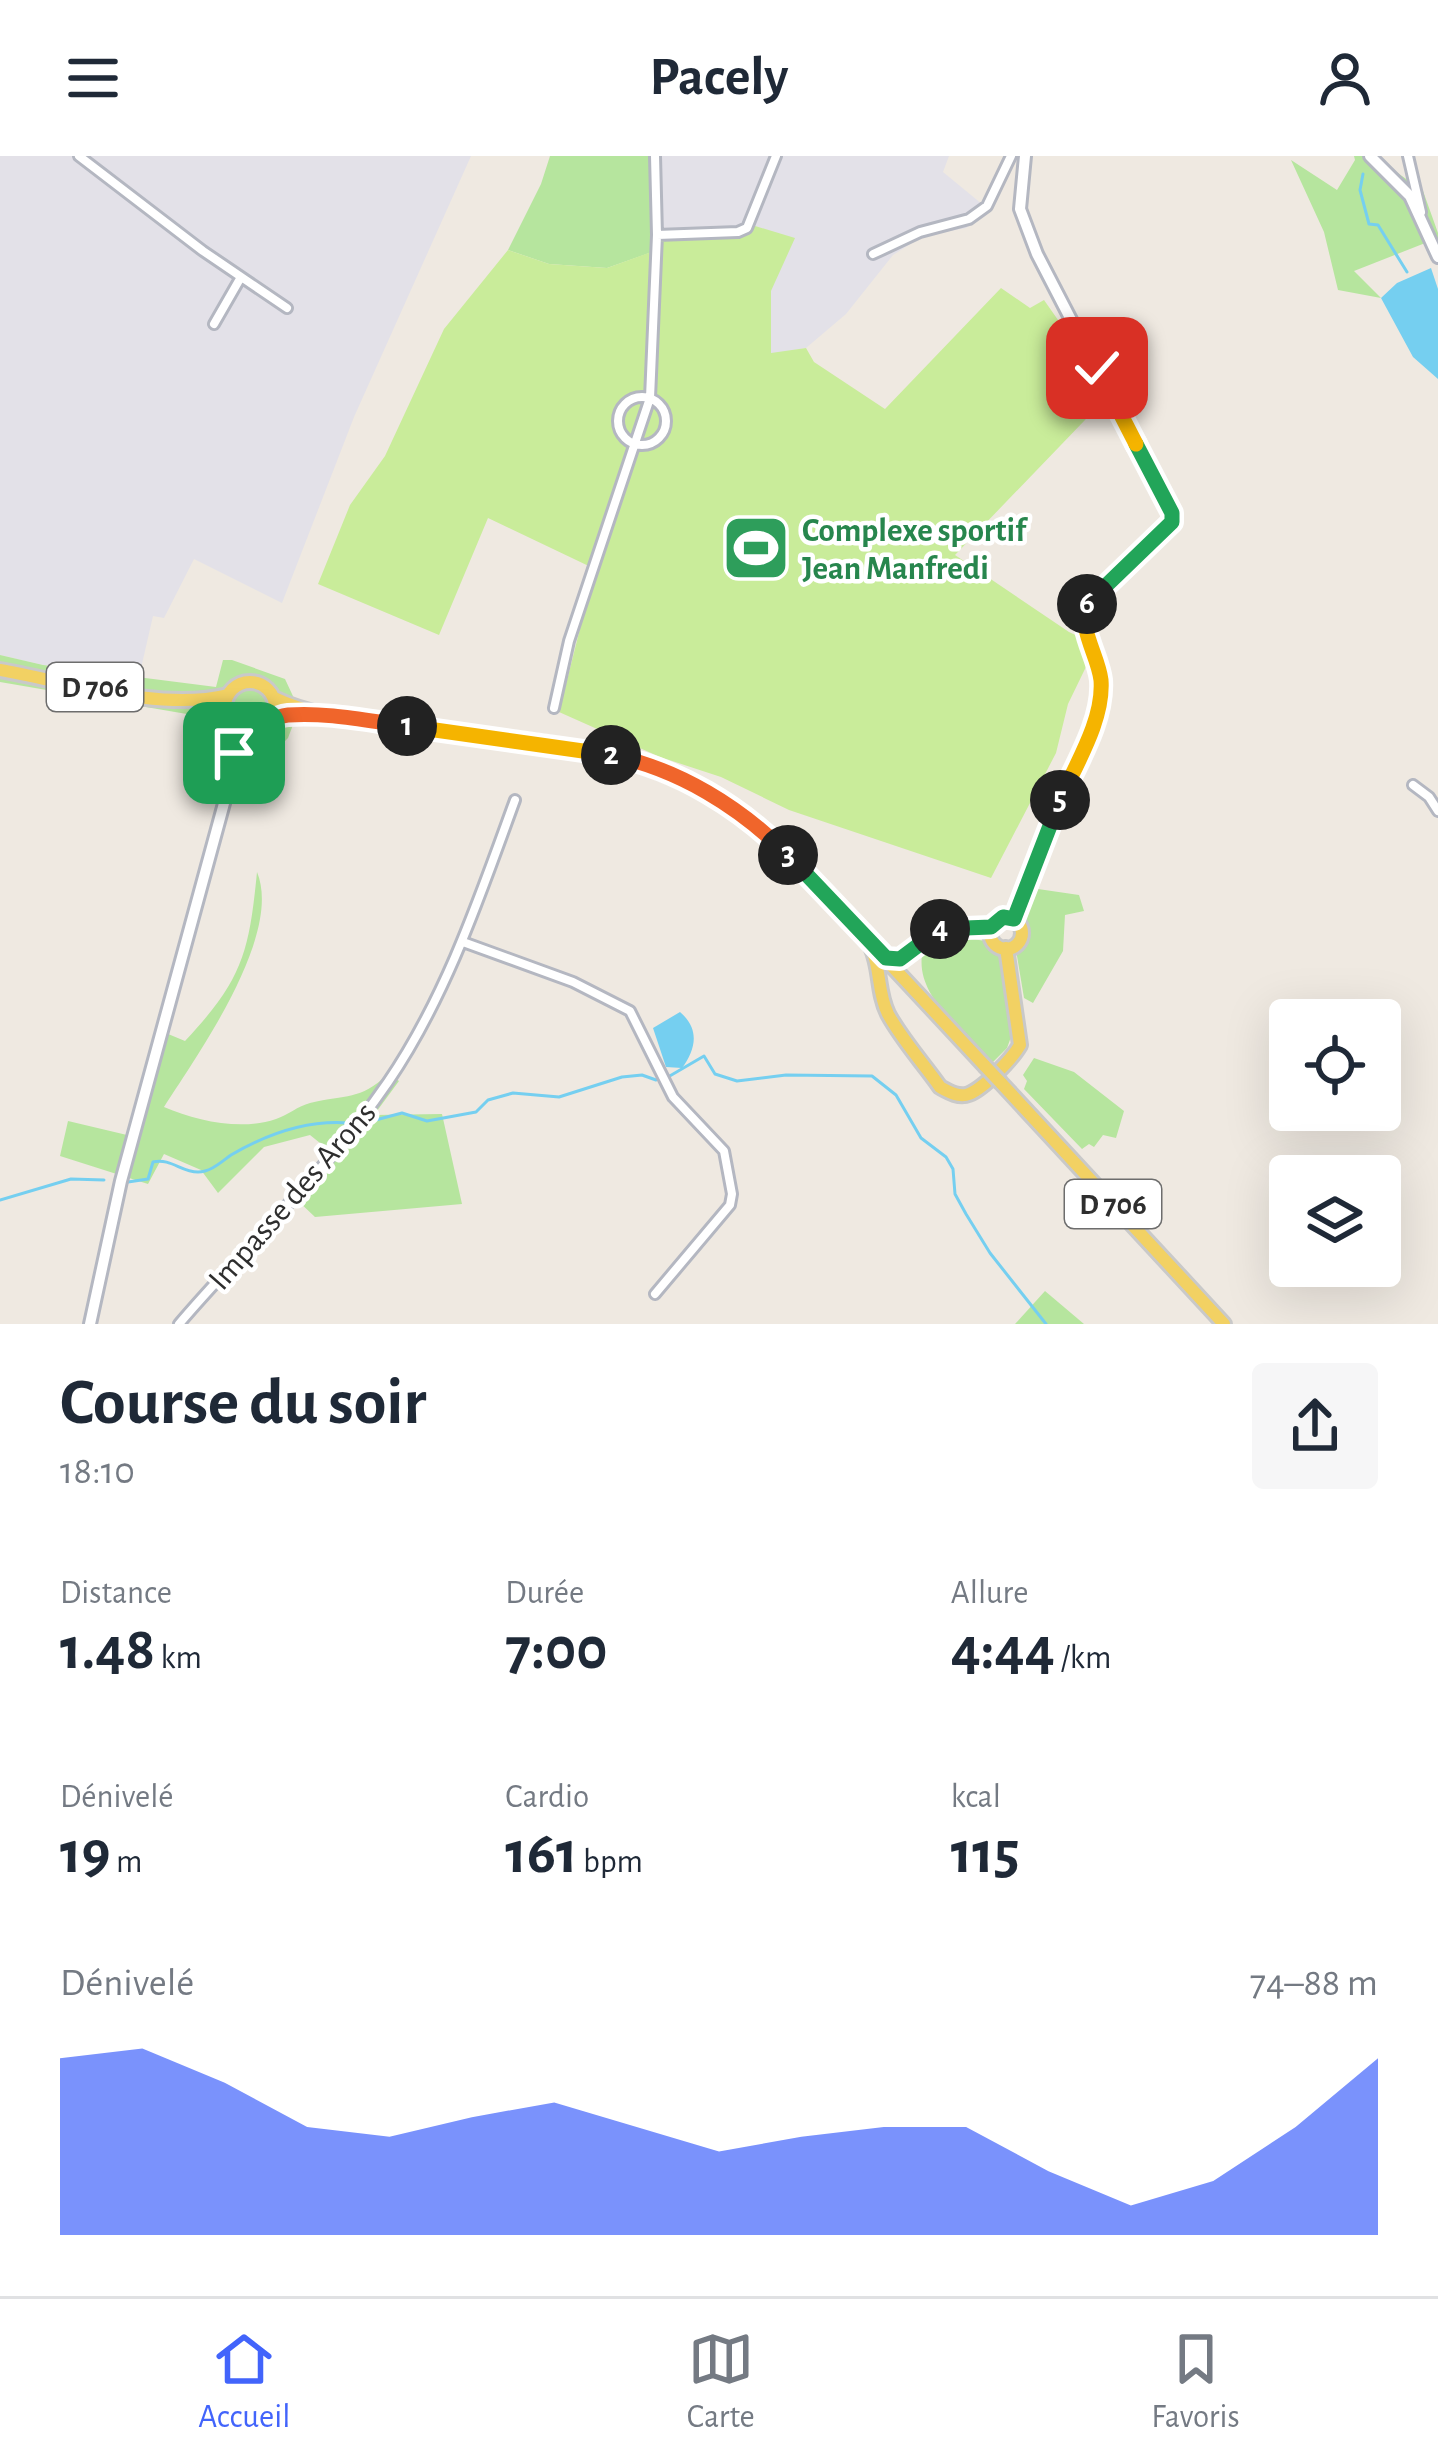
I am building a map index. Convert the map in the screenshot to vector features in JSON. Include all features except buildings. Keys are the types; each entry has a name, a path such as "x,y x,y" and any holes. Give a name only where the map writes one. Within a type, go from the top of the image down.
{"main road":[{"name":"D 706","path":"0,670 190,700 226,712"},
{"path":"254,682 274,698 273,718 252,732 235,726 226,712 228,695 237,685 254,682"},
{"name":"D 706","path":"190,700 228,695"},
{"name":"D 706","path":"274,698 330,716"},
{"name":"D 706","path":"273,718 330,716 587,750 667,772 712,795 755,824 886,958 1224,1324"},
{"path":"886,958 900,959 942,928 991,927 1003,917 1021,926 1022,937 1006,948 993,942 991,927"},
{"path":"868,940 878,962 887,1012 940,1087 953,1095 969,1094 1012,1059 1020,1046 1006,948"},
{"path":"884,1000 896,985 914,989 915,948"}],"street":[{"path":"80,156 287,308"},
{"path":"554,708 569,641 650,398 657,235 655,156"},
{"path":"657,235 747,228 776,156"},
{"path":"873,254 920,232 969,219 987,206 1011,156"},
{"path":"1014,919 1094,722 1100,696 1101,677 1084,612 1103,584 1165,531 1173,517 1037,254 1020,209 1025,156"},
{"path":"1370,156 1398,182 1420,214"},
{"path":"1408,156 1420,214 1438,257"},
{"path":"1398,182 1410,169"},
{"path":"214,324 241,277"},
{"path":"635,398 650,398 665,416 663,432 651,443 635,443 623,435 620,413 635,398"},
{"path":"232,773 235,726"},
{"path":"90,1324 131,1141 232,773 252,732"},
{"path":"1413,784 1438,811"},
{"name":"Impasse des Arons","path":"179,1324 356,1126 391,1077 463,942 515,800"},
{"path":"463,942 573,982 629,1010 673,1097 724,1151 730,1205 655,1294"}],"shaded area":[{"path":"0,156 471,156 354,417 282,603 194,559 164,618 153,616 139,677 0,655"},
{"path":"653,156 949,156 943,172 988,209 966,228 923,236 893,255 846,314 806,348 771,354 771,291 741,237 655,241"}],"green space":[{"path":"550,156 653,156 655,251 607,268 549,264 508,250"},
{"path":"1354,156 1374,156 1423,191 1438,233 1438,238 1354,271 1381,298 1338,290 1324,232 1291,160 1337,190"},
{"name":"Complexe sportif Jean Manfredi","path":"755,226 795,238 771,291 771,353 806,348 814,362 885,409 1001,288 1030,308 1044,300 1110,394 955,555 1069,632 1099,640 1068,704 1056,753 991,878 789,810 721,777 660,757 559,712 595,569 488,518 439,635 318,584 350,505 385,456 444,329 508,250 549,264 607,268 654,251 655,241 741,237"},
{"path":"0,655 216,687 223,660 232,660 285,679 299,709 288,738 239,788 216,782 222,740 210,718 0,682"},
{"path":"257,872 262,898 248,960 215,1026 164,1107 219,1123 262,1123 310,1103 360,1093 388,1074 399,1081 374,1115 442,1114 462,1204 315,1217 296,1199 335,1155 310,1135 264,1147 218,1193 201,1170 164,1154 148,1184 60,1156 68,1121 127,1135 156,1029 185,1041 231,982 246,945"},
{"path":"1038,889 1079,895 1084,911 1065,915 1063,951 1033,1003 1024,998 1016,950 1026,935 1027,905"},
{"path":"950,936 986,941 999,956 1011,1037 993,1062 943,1012 925,982 923,950"},
{"path":"1034,1058 1074,1072 1124,1111 1116,1138 1103,1135 1094,1147 1089,1144 1082,1149 1024,1089 1023,1075"},
{"path":"1045,1291 1084,1324 1015,1324"}],"water":[{"path":"1431,268 1438,289 1438,379 1413,357 1381,298 1397,283"},
{"path":"680,1012 691,1025 693,1046 682,1068 666,1067 653,1028"}],"waterway":[{"path":"1363,174 1360,190 1369,224 1378,225 1407,272"},
{"path":"668,1077 704,1056 715,1074 737,1081 786,1075 872,1076 896,1095 921,1138 946,1157 953,1169 955,1194 966,1214 1046,1324"},
{"path":"368,1122 402,1113 427,1121 476,1112 488,1100 513,1093 559,1097 622,1077 642,1075 656,1080"},
{"path":"128,1182 148,1179 153,1162 203,1172 273,1135 302,1126 348,1123"},
{"path":"0,1200 71,1179 104,1180"}],"place":[{"name":"Complexe sportif Jean Manfredi","path":"756,548"}],"route":[{"path":"234,753 235,726 252,732 273,718 313,715 631,759 698,787 755,824 886,958 900,959 942,928 991,927 1003,917 1014,919 1094,722 1100,696 1101,677 1084,612 1103,584 1165,531 1173,517 1097,368"}]}
